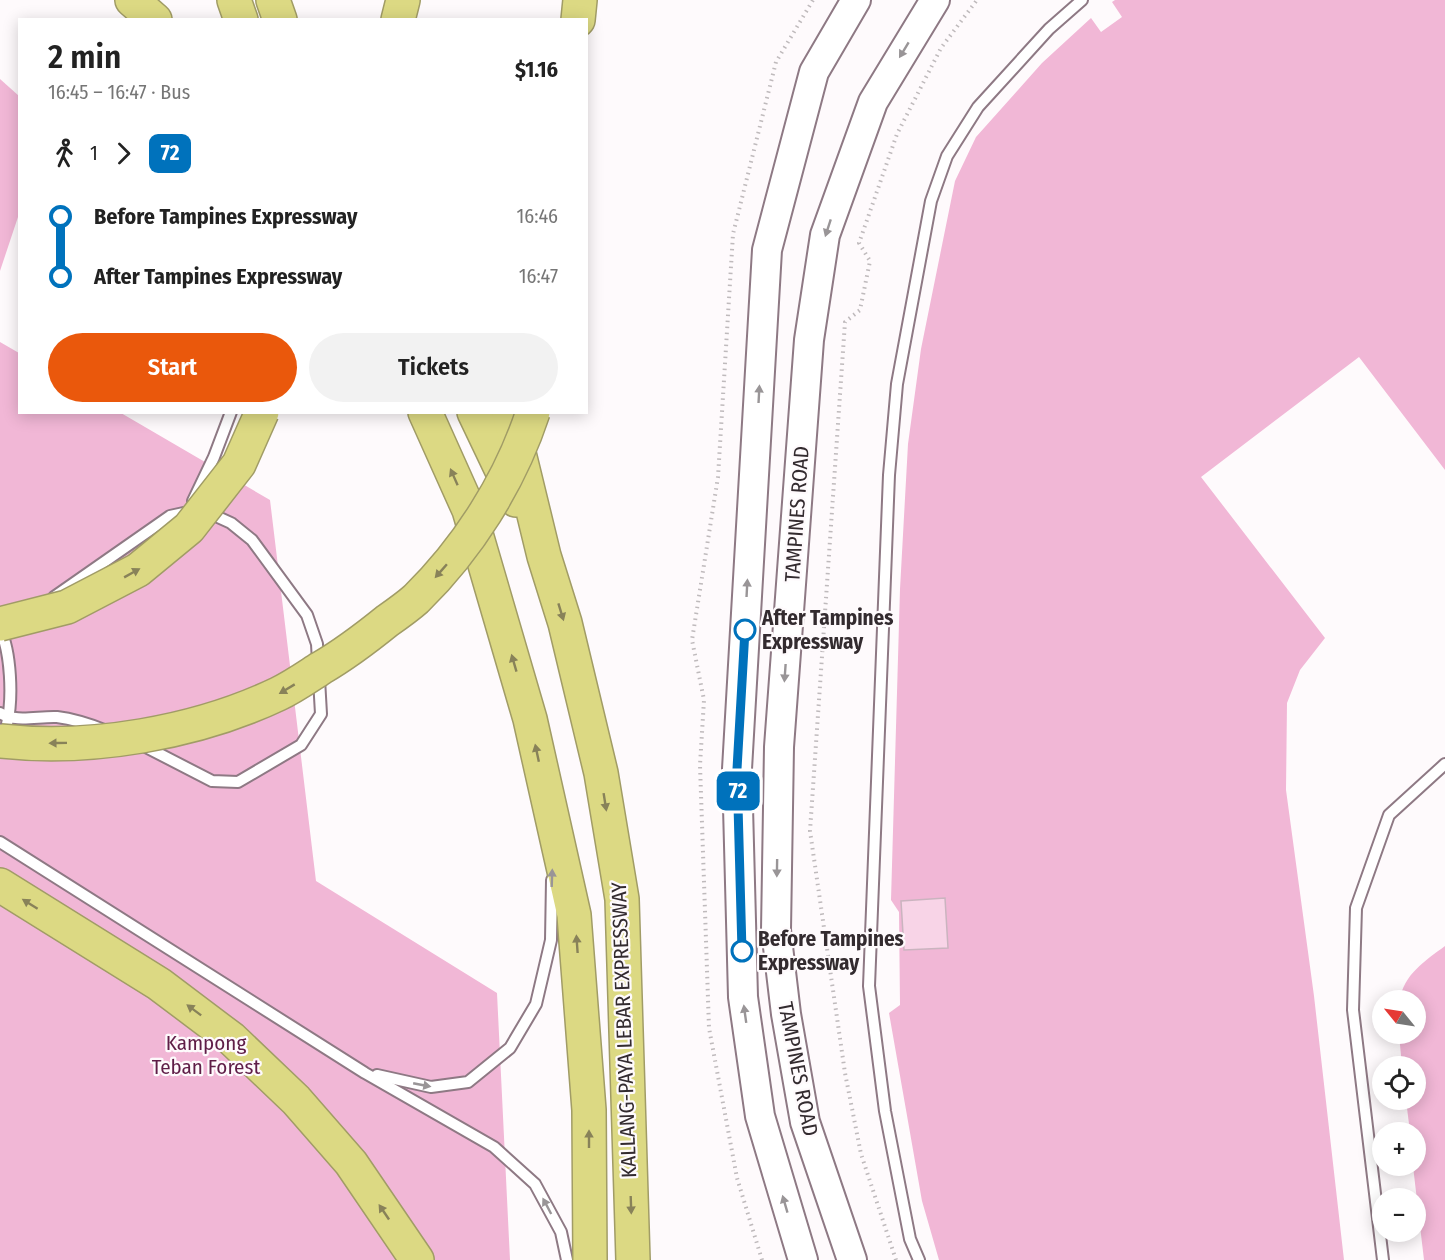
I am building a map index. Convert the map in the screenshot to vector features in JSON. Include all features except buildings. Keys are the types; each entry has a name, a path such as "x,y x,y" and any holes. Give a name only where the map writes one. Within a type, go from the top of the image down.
{"highway":[{"path":"132,0 153,18"},
{"path":"234,0 240,18"},
{"path":"273,0 279,18"},
{"path":"398,18 403,0"},
{"path":"578,18 580,0"},
{"path":"1,629 67,607 138,570 189,528 239,464 261,414"},
{"path":"426,414 469,510 530,719 574,915 589,1110 590,1260"},
{"path":"475,414 544,556"},
{"path":"509,414 544,556"},
{"path":"3,724 24,744 84,743 155,733 211,720 279,694 348,652 415,600 462,546 503,484 532,414"},
{"name":"KALLANG-PAYA LEBAR EXPRESSWAY","path":"544,556 565,623 601,773 622,899 633,1260"},
{"path":"0,885 159,984 232,1039 297,1100 351,1163 417,1260"}],"main road":[{"name":"TAMPINES ROAD","path":"802,1260 760,1116 743,997 737,769 767,250 814,72 856,0"},
{"name":"TAMPINES ROAD","path":"852,1260 806,1122 786,1014 776,930 779,747 809,340 825,235 873,102 935,0"}],"lane":[{"path":"919,1260 910,1239 885,1111 869,986 888,475 897,384 931,201 947,156 978,107 1049,29 1082,0"},
{"path":"188,512 214,457 230,414"},
{"path":"0,756 3,724 10,671 7,643 1,629 170,516 188,512 209,513 231,524 252,540 307,615 317,644 321,714 301,746 238,782 212,781 154,750 86,723 58,717 3,724"},
{"path":"1383,1260 1353,1010 1356,908 1389,815 1445,764"},
{"path":"365,1073 431,1087 468,1082 510,1048 536,1004 551,940 554,828"},
{"path":"0,842 365,1073 494,1147 535,1184 561,1232 567,1260"}],"path":[{"path":"762,1260 737,1178 709,1028 700,765 704,700 692,640 718,477 733,234 776,62 813,0"},
{"path":"896,1260 861,1154 845,1072 810,831 813,772 845,322 860,310 870,261 859,243 897,134 941,48 977,0"}],"green space":[{"path":"1115,0 1445,0 1445,470 1359,357 1201,477 1325,638 1300,670 1287,703 1286,790 1314,996 1344,1260 939,1260 922,1201 889,1013 900,1005 899,912 891,900 900,589 908,444 921,349 955,181 976,137 1042,63 1091,18 1101,32 1122,17 1112,2"},
{"path":"0,79 18,95 18,217 0,271"},
{"name":"Kampong Teban Forest","path":"0,342 18,352 18,414 123,414 270,500 316,881 497,993 510,1260 0,1260"},
{"path":"1445,946 1445,1260 1424,1260 1422,1242 1426,1242 1426,1188 1416,1188 1414,1176 1426,1176 1426,1122 1409,1122 1407,1110 1426,1110 1426,1056 1401,1056 1400,1044 1426,1044 1426,990 1402,990 1423,963"}],"bus line":[{"name":"72","path":"742,951 737,769 745,630"}],"place":[{"name":"After Tampines Expressway","path":"745,630"},
{"name":"Before Tampines Expressway","path":"742,951"}]}
